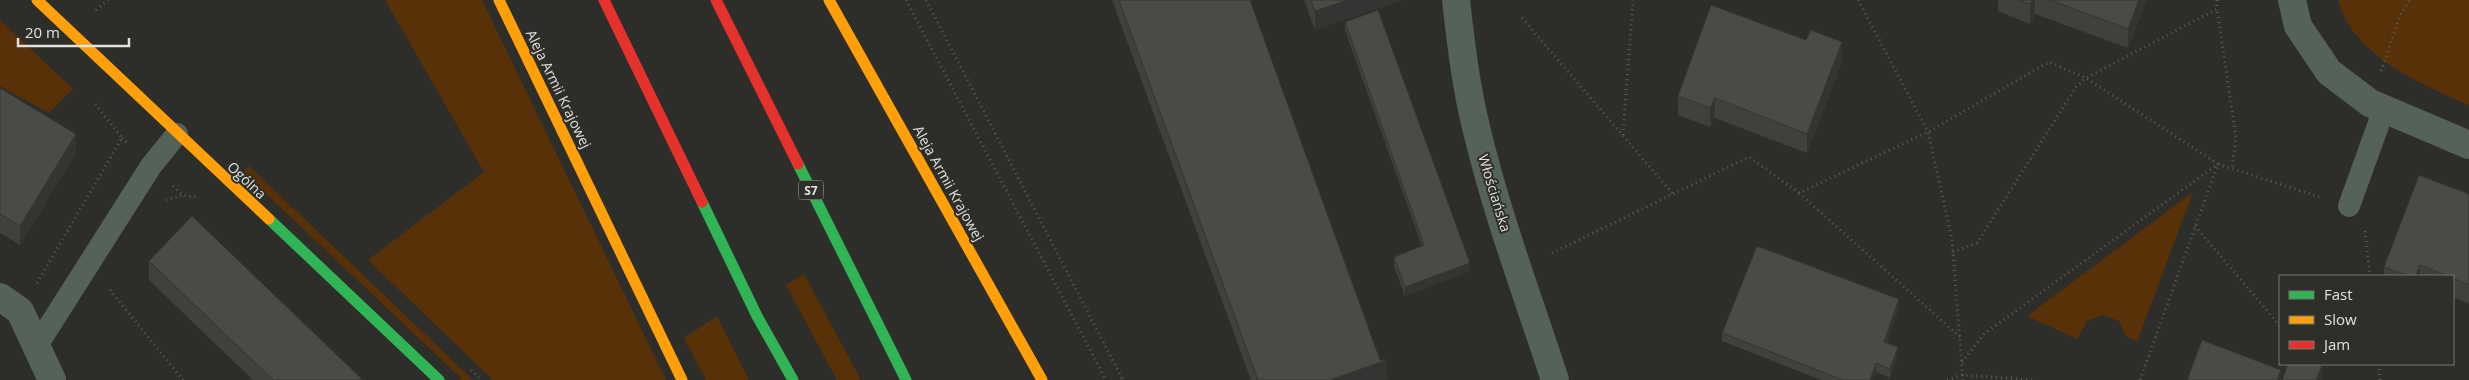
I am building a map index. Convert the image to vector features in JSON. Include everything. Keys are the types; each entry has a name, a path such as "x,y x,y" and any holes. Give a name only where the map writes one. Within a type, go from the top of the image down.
{"main road":[{"name":"Ogólna","path":"37,0 439,380"},
{"name":"Aleja Armii Krajowej","path":"500,0 682,380"},
{"path":"604,0 787,380"},
{"name":"S7","path":"716,0 906,380"},
{"name":"Aleja Armii Krajowej","path":"829,0 1042,380"},
{"path":"756,316 793,380"}],"street":[{"name":"Włościańska","path":"1456,0 1468,84 1481,146 1555,380"},
{"path":"2292,0 2298,26 2329,72 2377,106 2469,145"},
{"path":"10,304 36,347 52,380"}],"lane":[{"path":"2349,206 2377,106"},
{"path":"36,347 151,166 177,134"}],"path":[{"path":"96,10 108,0"},
{"path":"906,0 1106,380"},
{"path":"926,0 1123,380"},
{"path":"1623,135 1633,0"},
{"path":"1858,0 1928,132 1953,252 1963,380"},
{"path":"2217,0 2236,138 2232,168"},
{"path":"2377,106 2401,14 2410,0"},
{"path":"1953,252 1978,242 2076,87 2086,78 2217,9"},
{"path":"1522,18 1673,194"},
{"path":"1799,193 1928,132 2049,62 2086,78 2218,164 2364,211 2370,275"},
{"path":"10,304 122,138 91,99"},
{"path":"1552,253 1749,157 1799,193 1960,337"},
{"path":"2140,380 2218,164"},
{"path":"1962,362 1984,334 2218,164"},
{"path":"161,201 183,195"},
{"path":"2196,226 2279,325"},
{"path":"114,281 110,290 183,380"},
{"path":"2379,365 2380,380"},
{"path":"1947,380 1962,375 2035,380"}],"shaded area":[{"path":"385,0 482,0 666,380 493,380 368,260 484,172"},
{"path":"2338,0 2469,0 2469,105 2431,88 2391,66 2373,52 2358,37 2346,19"},
{"path":"0,20 73,89 49,113 0,86"},
{"path":"249,166 473,380 463,380 243,172"},
{"path":"2193,192 2137,342 2125,335 2119,321 2103,315 2087,321 2077,339 2027,316"},
{"path":"804,274 861,380 837,380 786,285"},
{"path":"717,316 749,380 706,380 684,338"}],"building":[{"path":"1119,0 1250,0 1380,360 1387,360 1330,380 1258,380"},
{"path":"1311,0 1348,0 1315,11"},
{"path":"2019,0 2032,0 2030,4"},
{"path":"2050,0 2139,0 2128,29"},
{"path":"1711,5 1806,40 1811,30 1842,42 1807,134 1715,98 1710,108 1678,96"},
{"path":"1378,10 1470,263 1405,287 1394,257 1424,245 1345,22"},
{"path":"0,88 76,134 20,226 0,214"},
{"path":"2419,175 2469,194 2469,285 2454,278 2454,275 2445,275 2420,265 2416,275 2406,275 2384,267"},
{"path":"192,216 363,380 273,380 149,261"},
{"path":"1757,246 1899,299 1884,342 1898,347 1890,369 1876,363 1870,380 1843,380 1722,333"},
{"path":"2202,340 2281,370 2277,380 2187,380"},
{"path":"2288,365 2322,366 2316,380 2282,380"}],"traffic: fast":[{"path":"798,164 906,380"},
{"path":"702,202 757,316 793,380"},
{"path":"269,219 439,380"}],"traffic: slow":[{"path":"37,0 269,219"},
{"path":"499,0 682,380"},
{"path":"829,0 1042,380"}],"traffic: jam":[{"path":"604,0 702,202"},
{"path":"716,0 798,164"}]}
